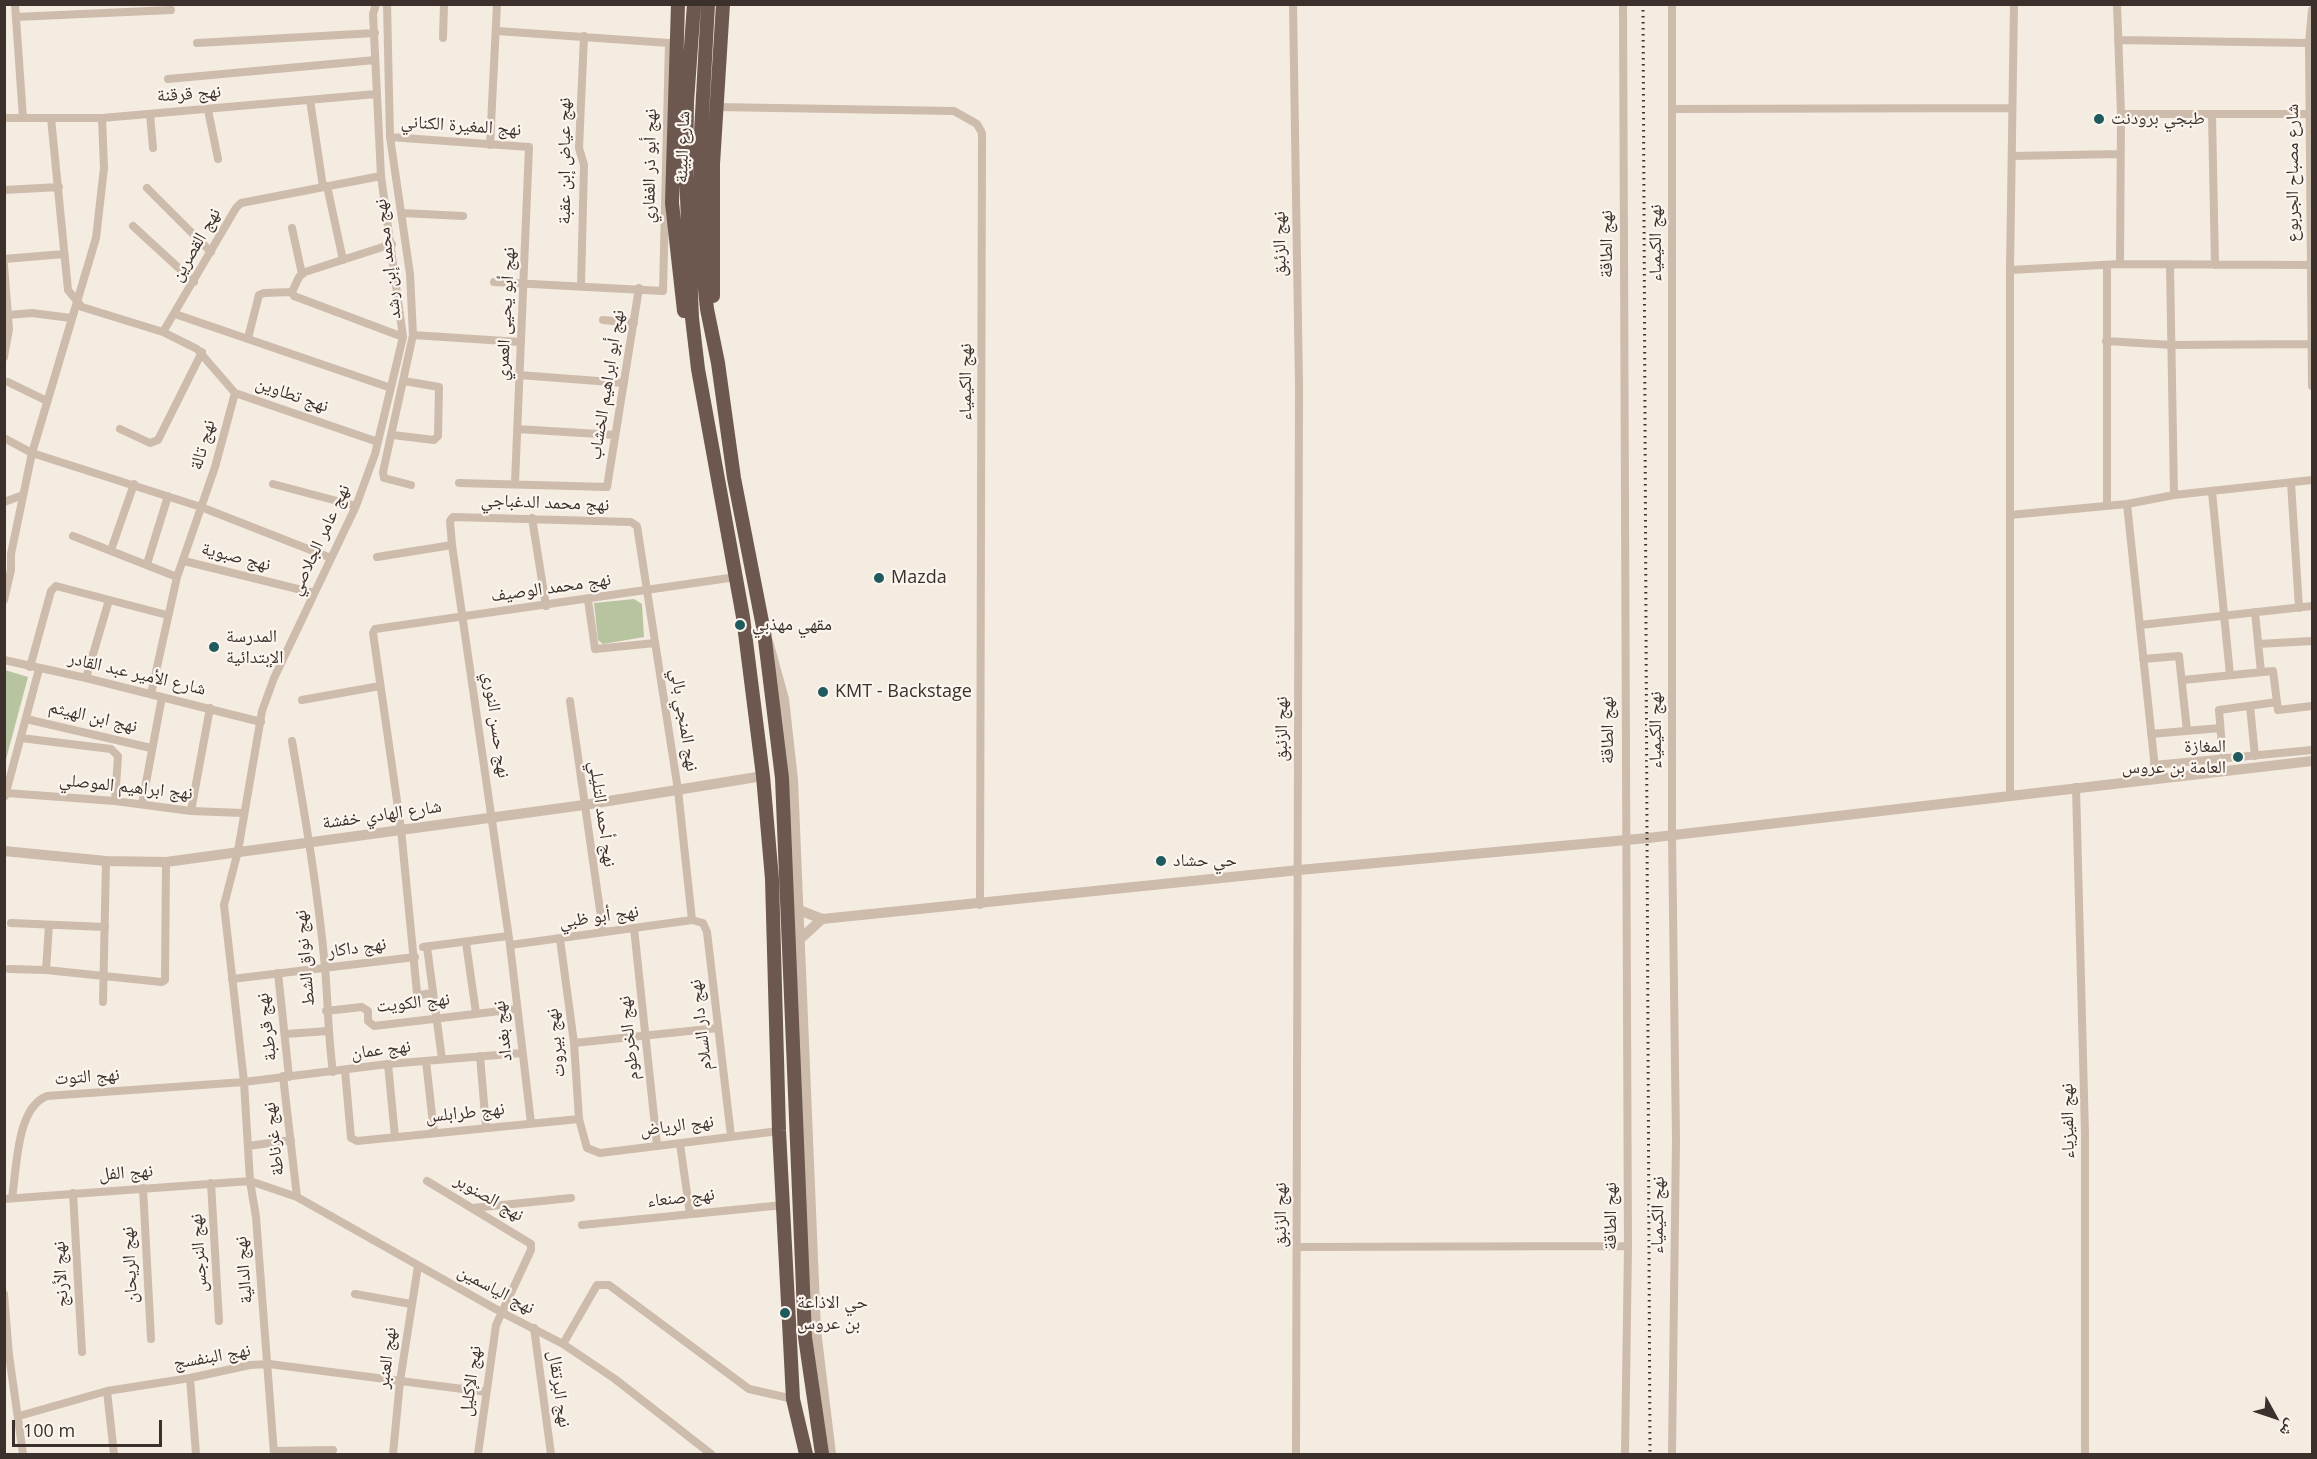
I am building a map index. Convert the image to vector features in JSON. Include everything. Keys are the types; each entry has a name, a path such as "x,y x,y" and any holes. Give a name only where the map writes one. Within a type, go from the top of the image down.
{"highway":[{"path":"678,4 672,203 686,339 698,369"},
{"path":"694,4 687,102 686,173 692,318 698,369 736,577 763,776 772,879 779,1131 793,1400 806,1455"},
{"name":"شارع البيئة","path":"708,4 700,151 701,251 713,340"},
{"path":"723,4 713,164 713,340 734,478 764,633 782,778 805,1338 822,1455"}],"street":[{"path":"15,4 23,118"},
{"name":"نهج محمد إبن رشد","path":"387,4 390,137 410,274 413,335 393,435 383,472 384,478 411,485"},
{"path":"443,38 444,4"},
{"path":"490,145 497,4"},
{"name":"نهج الزئبق","path":"1293,4 1299,386 1296,1455"},
{"name":"نهج الطاقة","path":"1623,4 1624,840 1628,1246 1625,1455"},
{"name":"نهج الكيمياء","path":"1672,4 1672,835 1676,1141 1672,1455"},
{"path":"2010,795 2010,270 2014,4"},
{"path":"2117,4 2121,114 2120,264"},
{"name":"نهج عامر الجلاصي","path":"244,1082 224,913 238,851 261,722 274,678 356,506 378,442 403,337 381,176 374,6"},
{"name":"شارع مصباح الجربوع","path":"2313,9 2309,43 2313,386"},
{"path":"16,17 171,10"},
{"path":"497,31 584,36"},
{"path":"196,43 375,33"},
{"name":"نهج أبو ذر الغفاري","path":"584,36 669,43 663,291 639,288"},
{"name":"نهج عياض إبن عقبة","path":"581,285 584,165 579,148 584,36"},
{"path":"2118,40 2309,43"},
{"path":"168,79 375,60"},
{"name":"نهج قرقنة","path":"4,118 102,118 376,94"},
{"path":"310,100 325,187 343,260"},
{"name":"نهج الكيمياء","path":"716,107 954,111 977,124 982,132 980,905"},
{"path":"1672,109 2012,108"},
{"path":"208,110 218,159"},
{"path":"150,114 153,148"},
{"path":"2121,114 2309,114"},
{"path":"2212,115 2215,265"},
{"path":"51,118 68,290 77,304"},
{"path":"5,597 8,562 32,453 96,238 104,168 102,118"},
{"name":"نهج المغيرة الكناني","path":"390,137 529,147"},
{"name":"نهج أبو يحيى العمري","path":"515,483 529,147"},
{"path":"2013,156 2120,154"},
{"name":"نهج القصرين","path":"163,332 241,203 381,176"},
{"path":"4,190 59,187"},
{"path":"147,188 211,252"},
{"path":"401,213 463,216"},
{"path":"133,226 194,282"},
{"path":"292,228 302,274 292,292"},
{"path":"302,274 392,244"},
{"path":"4,259 64,254"},
{"path":"2010,270 2120,264 2310,265"},
{"path":"4,265 8,315 5,356"},
{"path":"2107,265 2107,506"},
{"path":"2170,266 2174,495"},
{"path":"494,282 639,288"},
{"name":"نهج أبو ابراهيم الخشاب","path":"515,483 607,487 639,288"},
{"path":"292,292 294,296 403,337"},
{"path":"249,338 259,296 264,293 292,292"},
{"name":"نهج تطاوين","path":"77,304 163,332 202,352 235,393 378,442"},
{"path":"8,315 32,313 71,318"},
{"path":"175,314 391,388"},
{"path":"603,320 634,323"},
{"path":"413,335 520,342"},
{"path":"2106,341 2172,345 2312,338"},
{"path":"120,429 150,443 158,440 202,352"},
{"path":"519,375 624,383"},
{"path":"393,435 434,440 438,436 439,387 404,381"},
{"path":"8,382 47,401"},
{"name":"نهج تالة","path":"151,694 177,577 184,561 235,393"},
{"path":"517,429 615,435"},
{"path":"4,438 32,453 201,507 331,558"},
{"path":"2010,515 2127,504 2174,495 2313,480"},
{"path":"459,483 515,483"},
{"path":"2291,483 2299,608"},
{"path":"111,550 134,484"},
{"path":"273,484 356,506"},
{"path":"2212,492 2230,675"},
{"path":"4,502 22,495"},
{"path":"147,564 168,496"},
{"path":"2127,504 2156,778"},
{"path":"532,518 546,606"},
{"name":"نهج محمد الدغباجي","path":"451,519 532,518 631,522 637,526"},
{"name":"نهج حسن النوري","path":"451,519 452,545 509,941"},
{"name":"نهج المنجي بالي","path":"637,526 678,790 692,920"},
{"path":"73,536 177,577"},
{"path":"377,557 452,545"},
{"name":"نهج صبوية","path":"184,561 314,593"},
{"name":"نهج محمد الوصيف","path":"380,686 373,633 379,627 546,606 736,577"},
{"path":"5,795 26,718 34,668 53,588 63,587 167,615"},
{"path":"86,678 110,600"},
{"path":"588,600 596,650 655,643"},
{"path":"2140,625 2313,606"},
{"path":"2255,612 2261,672"},
{"path":"764,633 771,645 784,699 793,780 816,1330 831,1455"},
{"path":"2258,644 2313,640"},
{"path":"2143,659 2179,656 2187,731"},
{"name":"شارع الأمير عبد القادر","path":"4,660 261,722"},
{"path":"2182,680 2274,672 2279,710 2313,706"},
{"path":"302,700 380,686 401,829 417,993 420,995 432,993"},
{"path":"142,804 162,697"},
{"name":"نهج أحمد التليلي","path":"570,701 603,931"},
{"path":"2223,759 2218,712 2221,708 2277,702"},
{"path":"2250,706 2255,756"},
{"path":"191,812 210,708"},
{"name":"نهج ابن الهيثم","path":"26,718 151,748"},
{"path":"2151,734 2220,728"},
{"path":"21,738 111,749 118,756 115,801"},
{"name":"نهج نواق الشط","path":"292,741 309,842 325,969 326,1011 333,1072"},
{"path":"2154,765 2313,750"},
{"path":"799,910 822,919 980,905 1299,870 1672,835 2313,761"},
{"name":"شارع الهادي خفشة","path":"4,851 106,861 166,862 584,805 763,776"},
{"name":"نهج الفيزياء","path":"2076,788 2085,1134 2085,1455"},
{"name":"نهج ابراهيم الموصلي","path":"5,795 115,801 191,812 243,813"},
{"path":"103,1002 106,861"},
{"path":"9,969 46,970 104,978 165,980 166,862"},
{"path":"799,940 822,919"},
{"name":"نهج أبو ظبي","path":"414,952 427,947 466,943 560,939 692,920"},
{"name":"نهج دار السلام","path":"692,920 703,923 707,932 732,1136"},
{"path":"11,923 105,927"},
{"path":"46,970 49,925"},
{"name":"نهج الخرطوم","path":"634,928 657,1145"},
{"name":"نهج بيروت","path":"560,939 574,1043 579,1119 583,1142"},
{"name":"نهج بغداد","path":"509,941 531,1123"},
{"path":"466,943 476,1013"},
{"path":"427,947 442,1059"},
{"name":"نهج داكار","path":"232,979 325,969 414,952"},
{"name":"نهج قرطبة","path":"278,974 286,1034 286,1077"},
{"name":"نهج الكويت","path":"326,1011 362,1007 368,1011 370,1025 374,1026 517,1009"},
{"path":"574,1043 718,1028"},
{"path":"286,1034 328,1031"},
{"name":"نهج عمان","path":"244,1082 388,1064 522,1053"},
{"path":"480,1056 486,1127"},
{"path":"426,1061 434,1133"},
{"path":"388,1064 395,1137"},
{"name":"نهج طرابلس","path":"345,1070 351,1138 354,1140 579,1119"},
{"name":"نهج غرناطة","path":"286,1077 297,1197"},
{"name":"نهج الدالية","path":"244,1082 250,1181 256,1217 269,1364 274,1453"},
{"name":"نهج التوت","path":"8,1198 25,1117 37,1100 48,1096 244,1082"},
{"name":"نهج الرياض","path":"583,1142 587,1148 600,1153 779,1131"},
{"path":"248,1146 291,1140"},
{"path":"680,1144 690,1214"},
{"name":"نهج الفل","path":"8,1198 250,1181"},
{"name":"نهج الياسمين","path":"250,1181 297,1197 501,1312 563,1344 615,1379 711,1455"},
{"name":"نهج الصنوبر","path":"427,1181 531,1244 531,1250 501,1312"},
{"name":"نهج النرجس","path":"211,1183 219,1321"},
{"name":"نهج الريحان","path":"143,1188 151,1339"},
{"name":"نهج الأرنج","path":"73,1193 82,1352"},
{"path":"472,1208 571,1198"},
{"name":"نهج صنعاء","path":"582,1225 783,1205"},
{"path":"1298,1247 1628,1246"},
{"name":"نهج العنبر","path":"393,1455 400,1382 418,1266"},
{"path":"563,1344 597,1285 609,1285 748,1389 793,1400"},
{"path":"4,1294 9,1355 23,1455"},
{"path":"355,1294 411,1304"},
{"name":"نهج الإكليل","path":"478,1455 496,1325 501,1312"},
{"name":"نهج البرتقال","path":"534,1328 551,1455"},
{"name":"نهج البنفسج","path":"19,1416 106,1391 190,1378 250,1365 269,1364 486,1392"},
{"path":"190,1378 196,1455"},
{"path":"106,1391 114,1455"},
{"path":"274,1453 333,1450"}],"green space":[{"path":"634,599 642,604 644,637 603,644 598,640 594,603"},
{"path":"4,670 28,677 5,763"}],"railway":[{"path":"1643,4 1650,1454"}],"place":[{"name":"طبجي برودنت","path":"2099,119"},
{"name":"Mazda","path":"879,578"},
{"name":"مقهي مهذبي","path":"740,625"},
{"name":"المدرسة الإبتدائية","path":"214,647"},
{"name":"KMT - Backstage","path":"823,692"},
{"name":"المغازة العامة بن عروس","path":"2238,757"},
{"name":"حي حشاد","path":"1161,861"},
{"name":"حي الاذاعة بن عروس","path":"785,1313"}]}
